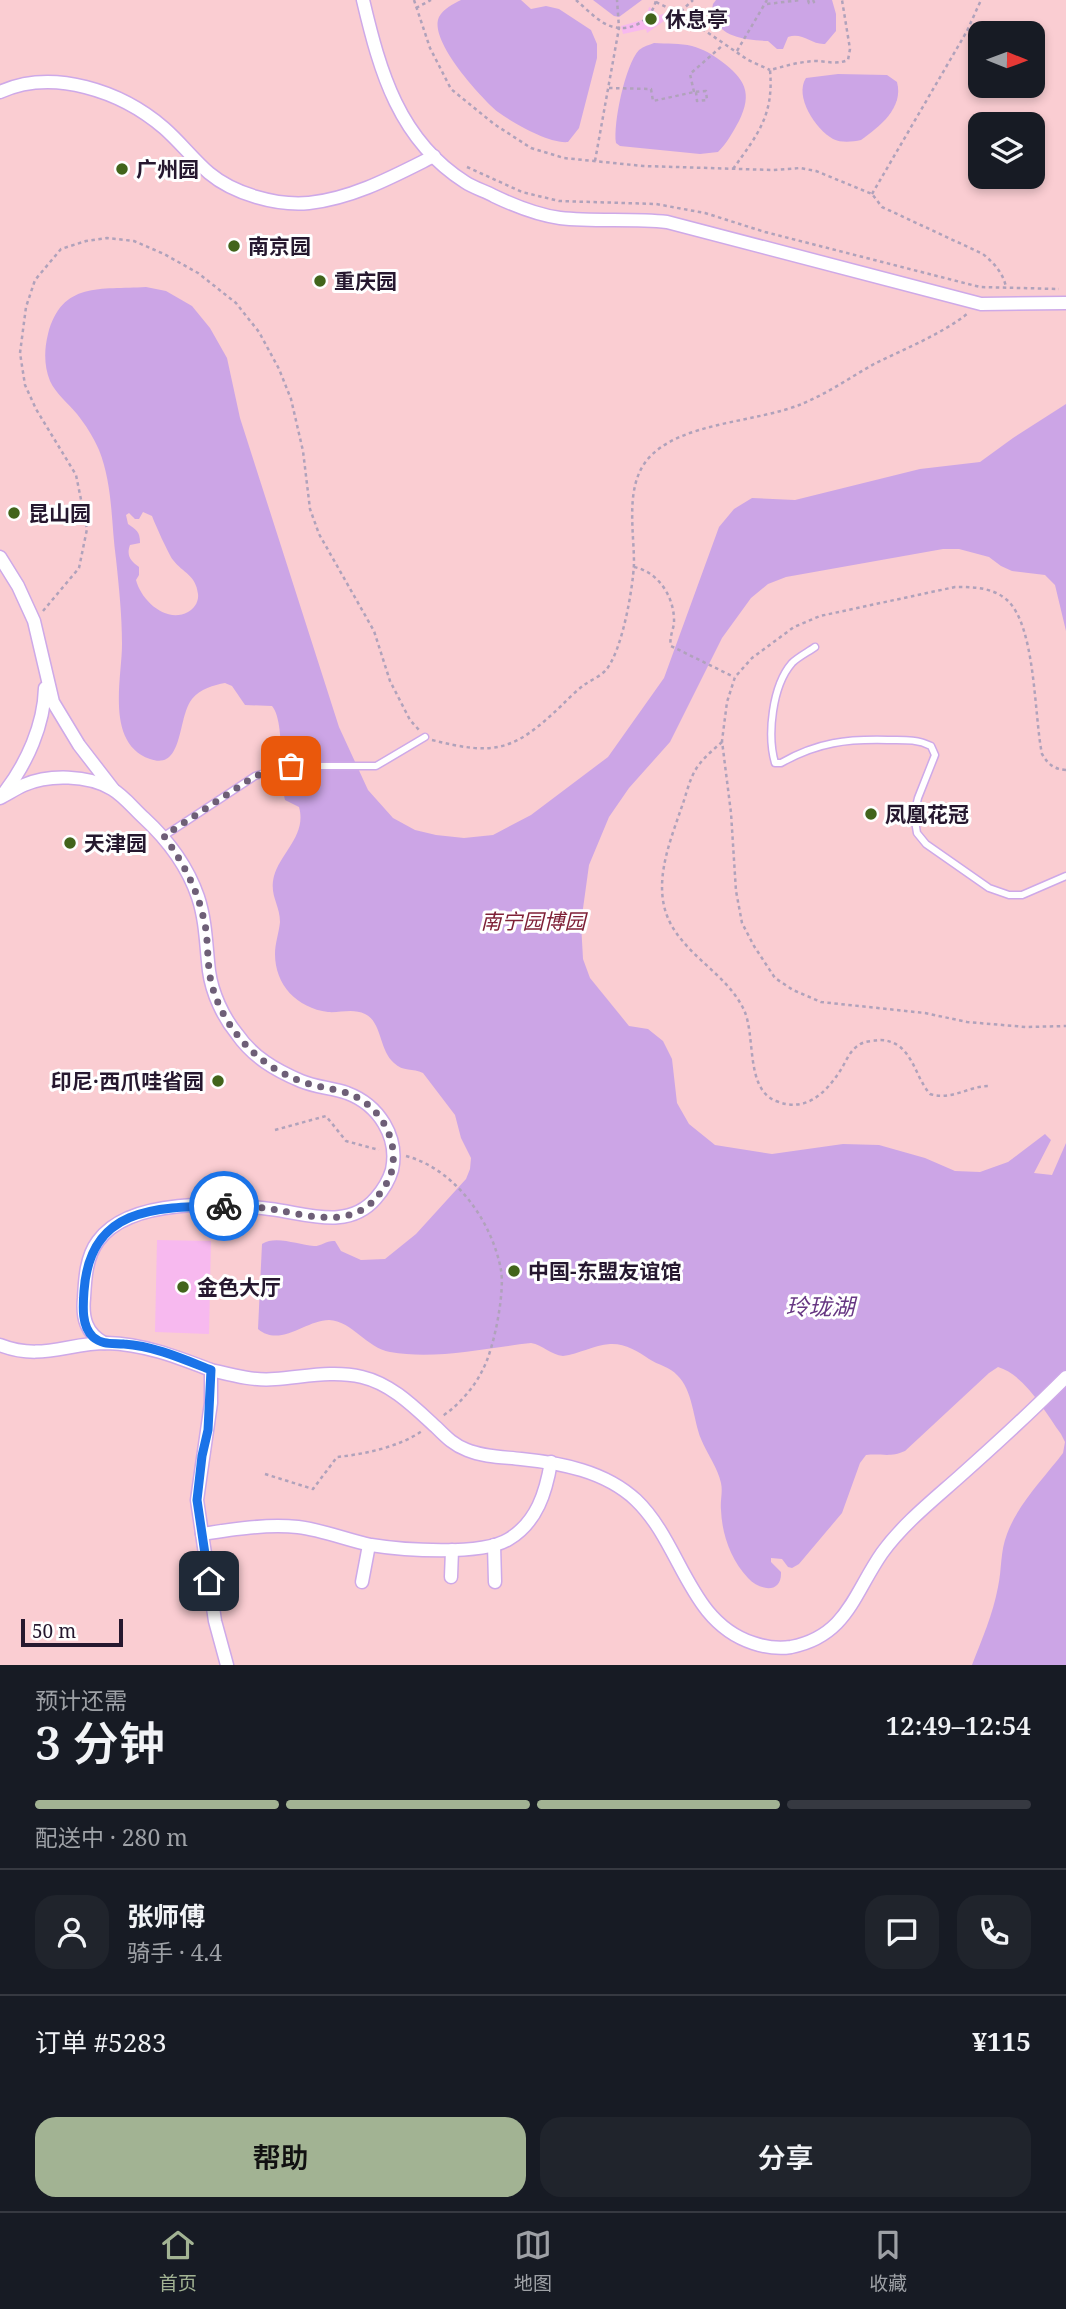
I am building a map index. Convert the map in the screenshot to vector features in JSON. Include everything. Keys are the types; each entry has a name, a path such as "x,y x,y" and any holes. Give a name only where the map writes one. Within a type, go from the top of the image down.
{"street":[{"path":"363,0 388,89 411,130 434,156 465,183 523,209 560,218 638,218 667,222 981,304 1066,303"},
{"path":"0,92 13,86 48,81 110,95 163,127 211,175 232,188 277,201 307,203 348,195 434,156"},
{"path":"0,557 18,586 34,621 54,702 79,745 113,789 164,836 184,864 204,919 212,986 232,1028 247,1049 264,1062 303,1082 360,1099 391,1136 391,1173 381,1193 372,1203 351,1215 323,1217 274,1209 190,1206 161,1209 135,1216 108,1229 96,1243 89,1260 83,1306 86,1325 92,1336 104,1343"},
{"path":"0,798 19,771 36,735 45,706 46,677"},
{"path":"0,798 26,784 55,778 79,778 113,789"},
{"path":"0,1345 10,1349 47,1353 104,1343 146,1347 211,1370 243,1378 273,1379 312,1374 362,1377 382,1384 406,1400 453,1444 470,1452 551,1462 581,1469 612,1483 636,1500 655,1523 704,1609 722,1627 741,1639 764,1647 789,1647 811,1641 830,1630 854,1603 881,1554 904,1526 984,1460 1066,1377"},
{"path":"211,1370 208,1430 197,1500 215,1621 227,1665"},
{"path":"202,1534 252,1527 298,1527 369,1545 405,1549 452,1550 494,1545 509,1539 536,1510 546,1488 551,1462"},
{"path":"362,1582 369,1545"},
{"path":"494,1545 495,1582"},
{"path":"451,1577 452,1550"}],"lane":[{"path":"815,647 792,663 778,690 771,727 775,763 782,763 823,744 853,739 918,740 931,746 935,755 914,815 917,833 926,844 989,888 1009,895 1030,892 1066,876"},
{"path":"164,836 255,776 291,766 376,766 425,737"}],"path":[{"path":"414,0 430,48 451,89 494,124 531,148 564,158 643,166 800,168 816,171 872,194 882,207 983,254 995,264 1004,279 1011,304"},
{"path":"416,8 431,0"},
{"path":"576,0 603,23 619,29 641,23 650,15 656,1 679,13 736,53 770,70 793,64 817,61 840,64 848,60 850,49 842,0"},
{"path":"595,161 619,29 617,0"},
{"path":"679,13 693,0"},
{"path":"762,0 802,0"},
{"path":"808,0 809,3 814,2 813,0"},
{"path":"872,194 967,32 982,0"},
{"path":"736,53 766,2"},
{"path":"608,88 651,89 653,101 695,92 690,74 723,44"},
{"path":"733,169 767,115 772,92 770,70"},
{"path":"465,166 522,192 559,201 656,204 705,213 765,232 980,287 1066,289"},
{"path":"34,621 79,568 87,529 76,475 36,409 25,385 20,353 26,307 35,280 61,249 107,238 134,241 198,273 236,303 259,332 279,369 291,399 303,451 310,509 319,534 374,632 395,691 410,720 425,737 477,749 499,748 520,740 538,728 582,687 606,671 620,641 634,567 634,493 638,475 647,460 678,438 709,427 774,414 806,402 961,319 981,304"},
{"path":"634,567 652,574 668,596 673,613 671,646 734,677"},
{"path":"1066,770 1058,770 1048,764 1042,754 1033,679 1019,619 1008,601 995,592 976,586 955,587 820,617 794,627 752,658 734,677 727,702 722,742 730,802 736,891 742,923 775,978 793,990 821,1002 925,1013 967,1022 1026,1027 1066,1026"},
{"path":"722,742 695,770 667,851 662,877 663,899 666,915 689,950 732,991 744,1010 751,1031 752,1055 760,1089 768,1098 778,1102 792,1105 809,1103 830,1084 849,1054 860,1044 886,1040 896,1044 909,1055 930,1094 949,1097 972,1088 989,1086"},
{"path":"265,1474 313,1489 337,1457 360,1454 413,1437 454,1409 483,1370 498,1321 502,1271 488,1231 461,1189 419,1160 346,1141 326,1116 275,1130"}],"green space":[{"name":"南宁园博园","path":"0,0 1066,0 1066,1665 0,1665"}],"water":[{"path":"461,0 521,0 531,9 546,6 559,9 591,30 597,44 597,58 579,128 568,142 551,140 505,117 480,94 458,68 441,40 438,27 439,17 443,12"},
{"path":"593,0 642,0 619,17"},
{"path":"716,0 832,0 836,14 836,31 825,44 793,36 788,37 783,49 777,49 768,41 735,36 721,29 711,15"},
{"path":"654,43 687,45 704,50 729,68 741,81 746,94 743,111 718,152 700,154 620,146 616,143 618,109 629,68 639,50"},
{"path":"838,74 887,75 897,82 897,100 893,108 882,123 861,140 847,142 833,139 813,120 805,103 803,85 806,78"},
{"name":"玲珑湖","path":"146,287 166,291 192,306 210,328 227,358 240,418 339,727 368,790 393,818 415,830 436,835 464,838 493,835 531,815 608,757 664,678 719,527 734,509 752,498 795,500 920,469 980,462 1066,404 1066,631 1055,585 1045,575 1012,571 989,557 959,549 943,549 786,577 768,584 751,598 722,638 670,742 629,788 609,817 589,865 581,923 583,959 590,978 629,1026 648,1029 663,1041 672,1059 677,1103 689,1124 715,1145 772,1154 843,1144 879,1145 925,1158 955,1171 980,1172 1008,1162 1045,1134 1051,1140 1034,1173 1052,1175 1066,1143 1066,1665 972,1665 993,1607 1007,1534 1025,1502 1063,1453 1065,1442 1026,1386 1008,1371 998,1367 989,1373 905,1451 890,1455 866,1455 860,1463 842,1513 799,1564 792,1568 782,1559 771,1558 771,1562 781,1572 780,1579 774,1587 764,1588 748,1578 728,1547 722,1519 720,1477 701,1439 690,1397 682,1381 671,1370 636,1350 610,1344 563,1356 531,1343 443,1354 407,1354 382,1350 337,1321 320,1321 275,1336 258,1329 262,1244 280,1240 314,1246 335,1241 341,1251 361,1260 385,1259 416,1234 466,1179 471,1158 461,1138 455,1115 423,1073 401,1068 394,1063 371,1018 356,1011 328,1012 307,1006 290,993 279,976 275,954 280,922 273,883 277,867 296,835 301,817 299,807 285,800 279,724 272,706 245,705 232,686 225,683 203,690 192,699 187,708 174,750 169,757 161,761 150,759 136,751 121,725 121,623 107,477 92,436 50,381 45,358 48,334 54,317 73,297 98,289","holes":["143,512 152,516 173,560 192,578 197,588 196,605 180,615 171,615 156,608 143,595 136,580 139,567 129,555 129,549 130,545 140,543 140,539 137,531 128,524 126,515 129,513 135,519 139,519"]}],"building":[{"path":"649,7 657,16 669,12 671,16 647,33 646,29 623,34 621,26 646,19"},
{"name":"金色大厅","path":"157,1240 211,1241 209,1334 155,1332"}],"way so far":[{"path":"224,1206 274,1209 303,1216 351,1215 372,1203 381,1193 392,1170 391,1136 374,1112 360,1099 303,1082 264,1062 247,1049 232,1028 212,986 204,919 198,897 184,864 164,836 255,776 291,766"}],"place":[{"name":"休息亭","path":"651,19"},
{"name":"广州园","path":"122,169"},
{"name":"南京园","path":"234,246"},
{"name":"重庆园","path":"320,281"},
{"name":"昆山园","path":"14,513"},
{"name":"凤凰花冠","path":"871,814"},
{"name":"天津园","path":"70,843"},
{"name":"印尼·西爪哇省园","path":"218,1081"},
{"name":"中国-东盟友谊馆","path":"514,1271"},
{"name":"金色大厅","path":"183,1287"}],"route":[{"path":"209,1581 197,1500 208,1430 211,1370 146,1347 104,1343 92,1336 86,1325 83,1306 89,1260 96,1243 108,1229 135,1216 161,1209 224,1206"}]}
